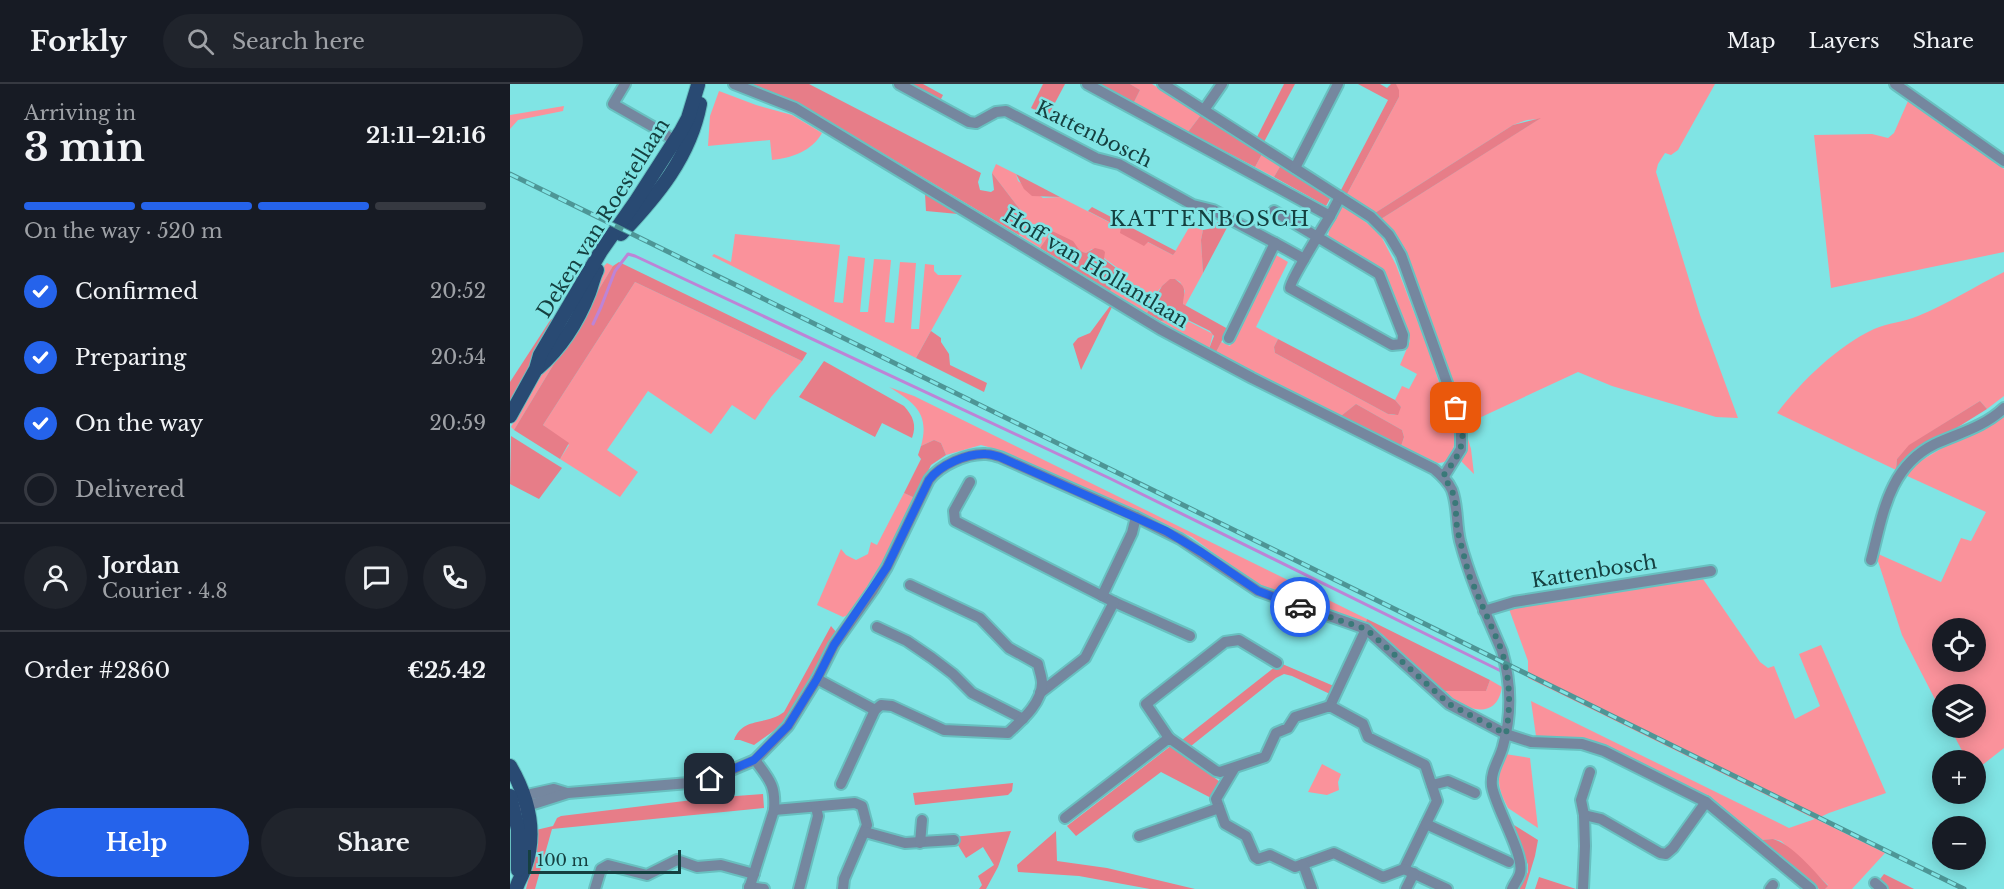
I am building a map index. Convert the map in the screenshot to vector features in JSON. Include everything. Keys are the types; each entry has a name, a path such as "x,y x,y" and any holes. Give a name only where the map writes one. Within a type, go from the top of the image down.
{"main road":[{"name":"Deken van Roestellaan","path":"510,416 536,369 540,355 601,251 680,145 698,84"},
{"path":"510,766 518,801 517,887"}],"street":[{"path":"625,84 613,105 680,145"},
{"name":"Hoff van Hollantlaan","path":"734,84 795,108 1160,329 1434,469 1443,476"},
{"name":"Kattenbosch","path":"899,84 969,122 976,123 996,112 1006,111 1096,158 1119,164 1193,205 1213,210 1304,259"},
{"name":"Kattenbosch","path":"1087,84 1330,216"},
{"path":"1163,84 1371,217 1389,235 1401,255 1461,422 1461,449 1456,460 1443,476 1455,499 1457,529 1469,575 1506,664 1510,704 1503,749 1493,770 1492,785 1519,858 1521,871 1512,889"},
{"path":"1204,110 1222,84"},
{"path":"1296,168 1338,84"},
{"path":"1895,84 2004,160"},
{"path":"1274,211 1318,237 1379,274 1402,335 1402,344 1392,345 1290,288 1290,282 1318,237 1340,197"},
{"path":"1229,338 1275,243"},
{"path":"1871,560 1889,492 1900,473 1918,454 1934,444 1976,427 2004,408"},
{"path":"518,801 568,793 688,783 710,779 754,760 788,726 817,679 834,645 887,567 929,480 936,471 965,458 986,454 1000,457 1180,539 1258,591 1366,629 1449,704 1506,734 1531,742 1582,744 1604,751 1706,802 1811,889"},
{"path":"970,482 954,511 955,521 1113,602 1190,636"},
{"path":"1102,596 1132,533 1136,517"},
{"name":"Kattenbosch","path":"1484,611 1514,602 1711,571"},
{"path":"841,784 875,710 881,705 892,706 944,730 1008,733 1029,714 1040,693 1042,682 1038,664 1009,648 980,618 910,585"},
{"path":"1040,693 1084,658 1113,602"},
{"path":"877,627 907,641 932,658 972,693 1023,719"},
{"path":"1330,706 1366,629"},
{"path":"1276,663 1239,640 1225,642 1146,704 1169,738 1216,771 1265,757 1276,733 1288,728 1295,717 1330,706 1363,724 1368,737 1425,765 1437,801 1409,871 1406,889"},
{"path":"817,679 875,710"},
{"path":"1065,818 1169,738"},
{"path":"754,760 772,784 775,792 774,810 749,888 764,889"},
{"path":"1235,767 1216,799 1225,824 1246,836 1254,857 1258,859 1270,855 1294,867 1334,853 1383,877 1409,871 1446,889"},
{"path":"1583,889 1584,815 1581,800 1590,771"},
{"path":"1432,785 1448,781 1475,793"},
{"path":"1584,815 1601,819 1660,853 1666,854 1673,849 1706,802"},
{"path":"774,810 855,803 862,806 867,825 844,879 843,889"},
{"path":"799,889 818,816 816,807"},
{"path":"1139,836 1220,808"},
{"path":"920,843 922,820"},
{"path":"1426,824 1509,862"},
{"path":"865,832 905,843 954,840"},
{"path":"595,889 601,869 608,865 647,875 677,860 697,867 721,865 754,874"},
{"path":"1303,864 1312,889"}],"shaded area":[{"path":"752,84 809,84 981,173 978,182 980,190 991,192 994,190 992,173 1027,221 1019,235 799,103"},
{"path":"907,84 923,84 943,95 940,101"},
{"path":"1043,84 1065,84 1048,116 1031,108"},
{"path":"1099,84 1130,84 1140,90 1134,102"},
{"path":"1130,84 1152,84 1201,115 1188,132 1134,102 1140,90"},
{"path":"1284,84 1295,84 1264,142 1257,137"},
{"path":"1358,84 1380,84 1387,88 1391,84 1396,84 1399,97 1347,194 1341,190 1388,100"},
{"path":"1396,84 1715,84 1678,150 1671,155 1665,153 1656,172 1700,315 1738,418 1716,417 1612,386 1578,372 1464,425 1461,412 1381,219 1539,119 1513,125 1375,213 1347,194 1399,97"},
{"path":"719,91 792,115 822,133 807,149 772,160 770,140 708,146 710,116"},
{"path":"1908,101 2004,169 2004,252 1831,288 1814,135 1872,134 1888,138 1894,133"},
{"path":"564,106 563,111 518,120 510,129 510,115"},
{"path":"1201,115 1262,154 1255,167 1188,132"},
{"path":"1541,118 1381,219 1375,213 1513,125"},
{"path":"1262,154 1281,165 1274,177 1255,167"},
{"path":"996,164 1016,174 1018,181 1043,198 1060,197 1173,255 1194,219 1199,229 1203,230 1201,240 1203,273 1185,306 1182,302 1185,291 1180,282 1175,279 1161,287 1147,313 1110,291 1119,274 1119,269 1092,249 1086,253 1082,252 1052,231 1040,248 1019,235 1026,221 1025,216 992,173"},
{"path":"1281,165 1331,197 1326,206 1274,177"},
{"path":"1016,174 1060,197 1032,196 1024,189"},
{"path":"925,194 958,214 926,211"},
{"path":"1342,204 1372,227 1382,238 1396,265 1430,354 1455,433 1452,453 1443,462 1438,463 1401,446 1404,437 1402,430 1356,404 1341,416 1216,352 1221,342 1230,346 1276,255 1288,262 1256,327 1278,339 1274,347 1275,353 1388,414 1395,415 1401,407 1395,400 1402,386 1409,389 1417,374 1400,365 1410,341 1385,274 1381,269 1328,239 1329,230"},
{"path":"1092,207 1176,251 1173,255 1148,242 1144,246 1120,233 1121,228 1088,211"},
{"path":"1221,218 1230,222 1203,273 1201,240 1203,230 1213,228"},
{"path":"1052,231 1073,241 1083,252 1086,253 1095,248 1105,252 1104,259 1120,271 1110,291 1040,248"},
{"path":"735,234 840,245 834,302 843,303 848,256 865,258 860,312 868,312 874,259 891,260 885,322 894,323 900,262 916,263 911,329 919,329 925,264 934,265 934,271 938,275 962,275 916,358 712,256 714,254 731,262"},
{"path":"619,262 807,353 802,361 635,282 543,425 569,443 560,459 514,430 613,266"},
{"path":"607,263 613,266 514,430 511,427"},
{"path":"2004,272 2004,396 1987,409 1980,401 1910,445 1897,459 1896,470 1777,413 1797,389 1821,366 1860,336 1879,327 1929,311"},
{"path":"1170,279 1175,279 1184,288 1183,304 1228,329 1216,352 1209,349 1214,336 1210,331 1182,318 1161,321 1147,313 1162,286"},
{"path":"635,282 802,361 771,397 755,420 732,405 711,434 648,391 607,450 638,472 620,497 560,459 569,445 543,425"},
{"path":"1110,306 1112,307 1081,370 1073,344 1078,338 1090,333"},
{"path":"1182,318 1213,334 1209,349 1161,321"},
{"path":"551,319 556,322 510,402 510,382"},
{"path":"931,331 941,338 949,354 950,365 987,383 984,392 916,358"},
{"path":"1278,339 1395,400 1401,407 1398,415 1388,414 1275,353 1274,347"},
{"path":"824,361 904,406 913,421 912,438 882,423 875,437 799,397"},
{"path":"889,387 914,396 1367,619 1366,622 1262,586 1192,537 992,448 981,445 946,455 941,443 934,440 921,446 922,417 913,404"},
{"path":"1980,401 1987,409 1926,447 1896,470 1897,459 1909,445"},
{"path":"1356,404 1402,430 1404,437 1401,446 1341,416"},
{"path":"2004,406 2004,748 1986,762 1986,750 1962,750 1955,738 1986,738 1986,684 1932,684 1932,694 1902,635 1876,553 1941,582 1961,538 1971,541 1986,512 1905,475 1914,465 1985,422"},
{"path":"1466,432 1471,449 1474,474 1461,461"},
{"path":"511,436 562,468 539,499 510,484"},
{"path":"934,440 941,443 946,455 931,465 915,498 904,493 921,459 918,455 921,446"},
{"path":"904,493 915,498 874,581 855,612 843,617 817,605 841,549 846,555 856,560 868,554 871,542 877,545"},
{"path":"1703,579 1760,662 1768,668 1774,666 1795,719 1820,706 1799,654 1821,645 1886,793 1816,819 1885,853 1852,889 1825,889 1828,885 1781,841 1762,840 1724,811 1584,739 1536,736 1531,701 1789,828 1815,819 1528,678 1528,661 1509,609"},
{"path":"1367,619 1490,680 1486,691 1442,691 1383,635 1366,622"},
{"path":"831,626 837,633 782,725 754,745 734,740 743,727 784,712"},
{"path":"1280,663 1336,687 1332,695 1284,674 1191,746 1182,740"},
{"path":"1490,680 1502,687 1493,706 1485,709 1468,707 1442,691 1486,691"},
{"path":"1172,745 1220,782 1213,799 1161,772 1076,836 1067,826"},
{"path":"1505,754 1530,758 1538,828 1508,808 1504,800 1499,781"},
{"path":"1322,764 1341,774 1338,782 1339,790 1327,795 1308,792"},
{"path":"1013,783 1012,791 1008,795 915,805 913,793"},
{"path":"763,794 764,808 552,829 535,889 526,889 533,861 536,830 553,826 557,818 561,816 709,798"},
{"path":"1514,825 1538,840 1525,889 1519,889 1528,872 1528,865"},
{"path":"1011,831 998,867 986,889 979,889 982,885 978,876 994,865 983,847 966,858 953,837"},
{"path":"1056,831 1057,861 1107,868 1195,889 1150,889 1079,876 1018,872 1017,865"},
{"path":"1773,839 1788,846 1828,886 1825,889 1819,889 1762,840"},
{"path":"1884,874 1914,889 1885,889 1877,883"},
{"path":"1539,877 1576,889 1535,889"}],"waterway":[{"path":"593,324 615,271 628,254 635,256 1109,478 1501,671"}],"railway":[{"path":"510,174 1964,889"}],"way so far":[{"path":"1300,607 1366,629 1449,704 1506,734 1510,704 1506,664 1469,575 1457,529 1455,499 1443,476 1456,460 1461,449 1463,437 1456,408"}],"district":[{"name":"KATTENBOSCH","path":"1210,219"}],"route":[{"path":"710,779 754,760 788,726 817,679 834,645 887,567 929,480 936,471 965,458 986,454 1000,457 1136,517 1180,539 1258,591 1300,607"}]}
